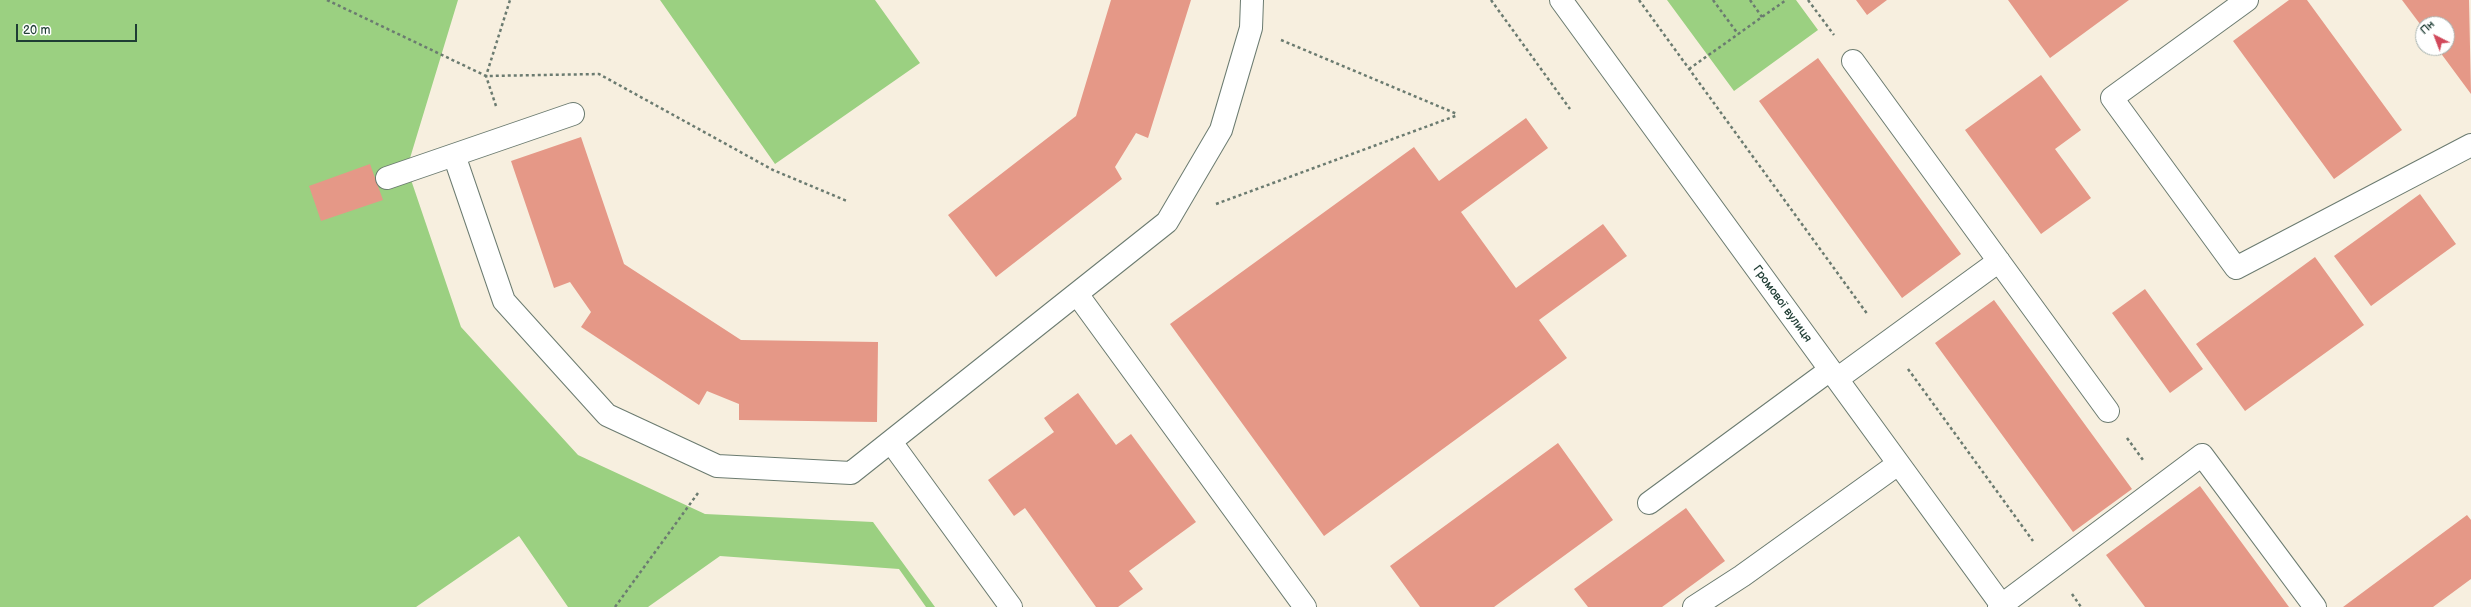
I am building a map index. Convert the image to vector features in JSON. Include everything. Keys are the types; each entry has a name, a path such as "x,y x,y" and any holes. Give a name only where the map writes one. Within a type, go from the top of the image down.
{"street":[{"path":"454,155 504,301 607,415 717,466 851,472 891,442 1167,222 1221,130 1251,28 1252,0"},
{"name":"Громової вулиця","path":"1560,0 2001,606"},
{"path":"2247,0 2112,98 2236,268 2471,145"},
{"path":"1853,61 2108,411"},
{"path":"387,178 573,114"},
{"path":"1649,503 1833,375 1888,342 1999,261"},
{"path":"1077,294 1305,607"},
{"path":"891,442 1011,607"},
{"path":"2001,606 2052,566 2202,455 2315,607"},
{"path":"1694,607 1742,576 1898,464"}],"path":[{"path":"327,0 486,76 599,74 772,170 847,200"},
{"path":"486,76 510,0"},
{"path":"1491,0 1570,109"},
{"path":"1639,0 2081,607"},
{"path":"1713,0 1738,34"},
{"path":"1750,0 1762,17"},
{"path":"1689,69 1786,0"},
{"path":"1808,0 1853,61"},
{"path":"1167,222 1458,115 1251,28"},
{"path":"2108,411 2162,485"},
{"path":"615,607 717,466"}],"green space":[{"path":"0,0 458,0 407,168 461,327 578,455 705,514 873,522 935,607 926,607 899,569 720,556 648,607 568,607 519,536 416,607 0,607"},
{"path":"660,0 875,0 920,63 775,164"},
{"path":"1667,0 1796,0 1818,30 1734,91"}],"building":[{"path":"1111,0 1191,0 1148,138 1136,133 1115,167 1122,179 996,277 948,215 1076,116"},
{"path":"1856,0 1887,0 1867,15"},
{"path":"2008,0 2129,0 2050,58"},
{"path":"2289,0 2307,0 2402,130 2334,179 2233,41"},
{"path":"2402,0 2469,0 2471,94 2443,56 2455,56 2455,16 2415,16 2415,17"},
{"path":"1818,58 1961,254 1902,298 1759,101"},
{"path":"2041,75 2081,130 2055,149 2091,198 2041,234 1965,130"},
{"path":"1526,118 1548,148 1461,212 1516,288 1603,224 1627,256 1539,320 1567,358 1324,536 1170,324 1414,147 1439,181"},
{"path":"581,137 624,264 741,340 878,342 877,422 739,420 739,404 707,391 699,405 581,327 591,312 570,282 554,288 511,161"},
{"path":"370,164 383,200 321,221 309,186"},
{"path":"2420,194 2456,244 2371,306 2334,256"},
{"path":"2315,257 2364,325 2245,411 2196,344"},
{"path":"2145,289 2203,369 2170,393 2112,313"},
{"path":"1994,300 2132,489 2073,532 1935,343"},
{"path":"1078,393 1116,445 1131,434 1196,522 1129,571 1143,589 1118,607 1096,607 1025,508 1014,516 988,480 1054,432 1044,418"},
{"path":"1558,443 1613,520 1494,607 1420,607 1390,566"},
{"path":"2200,486 2289,607 2145,607 2106,555"},
{"path":"1686,508 1725,561 1662,607 1588,607 1574,589"},
{"path":"2467,515 2471,520 2471,579 2433,607 2343,607"}]}
